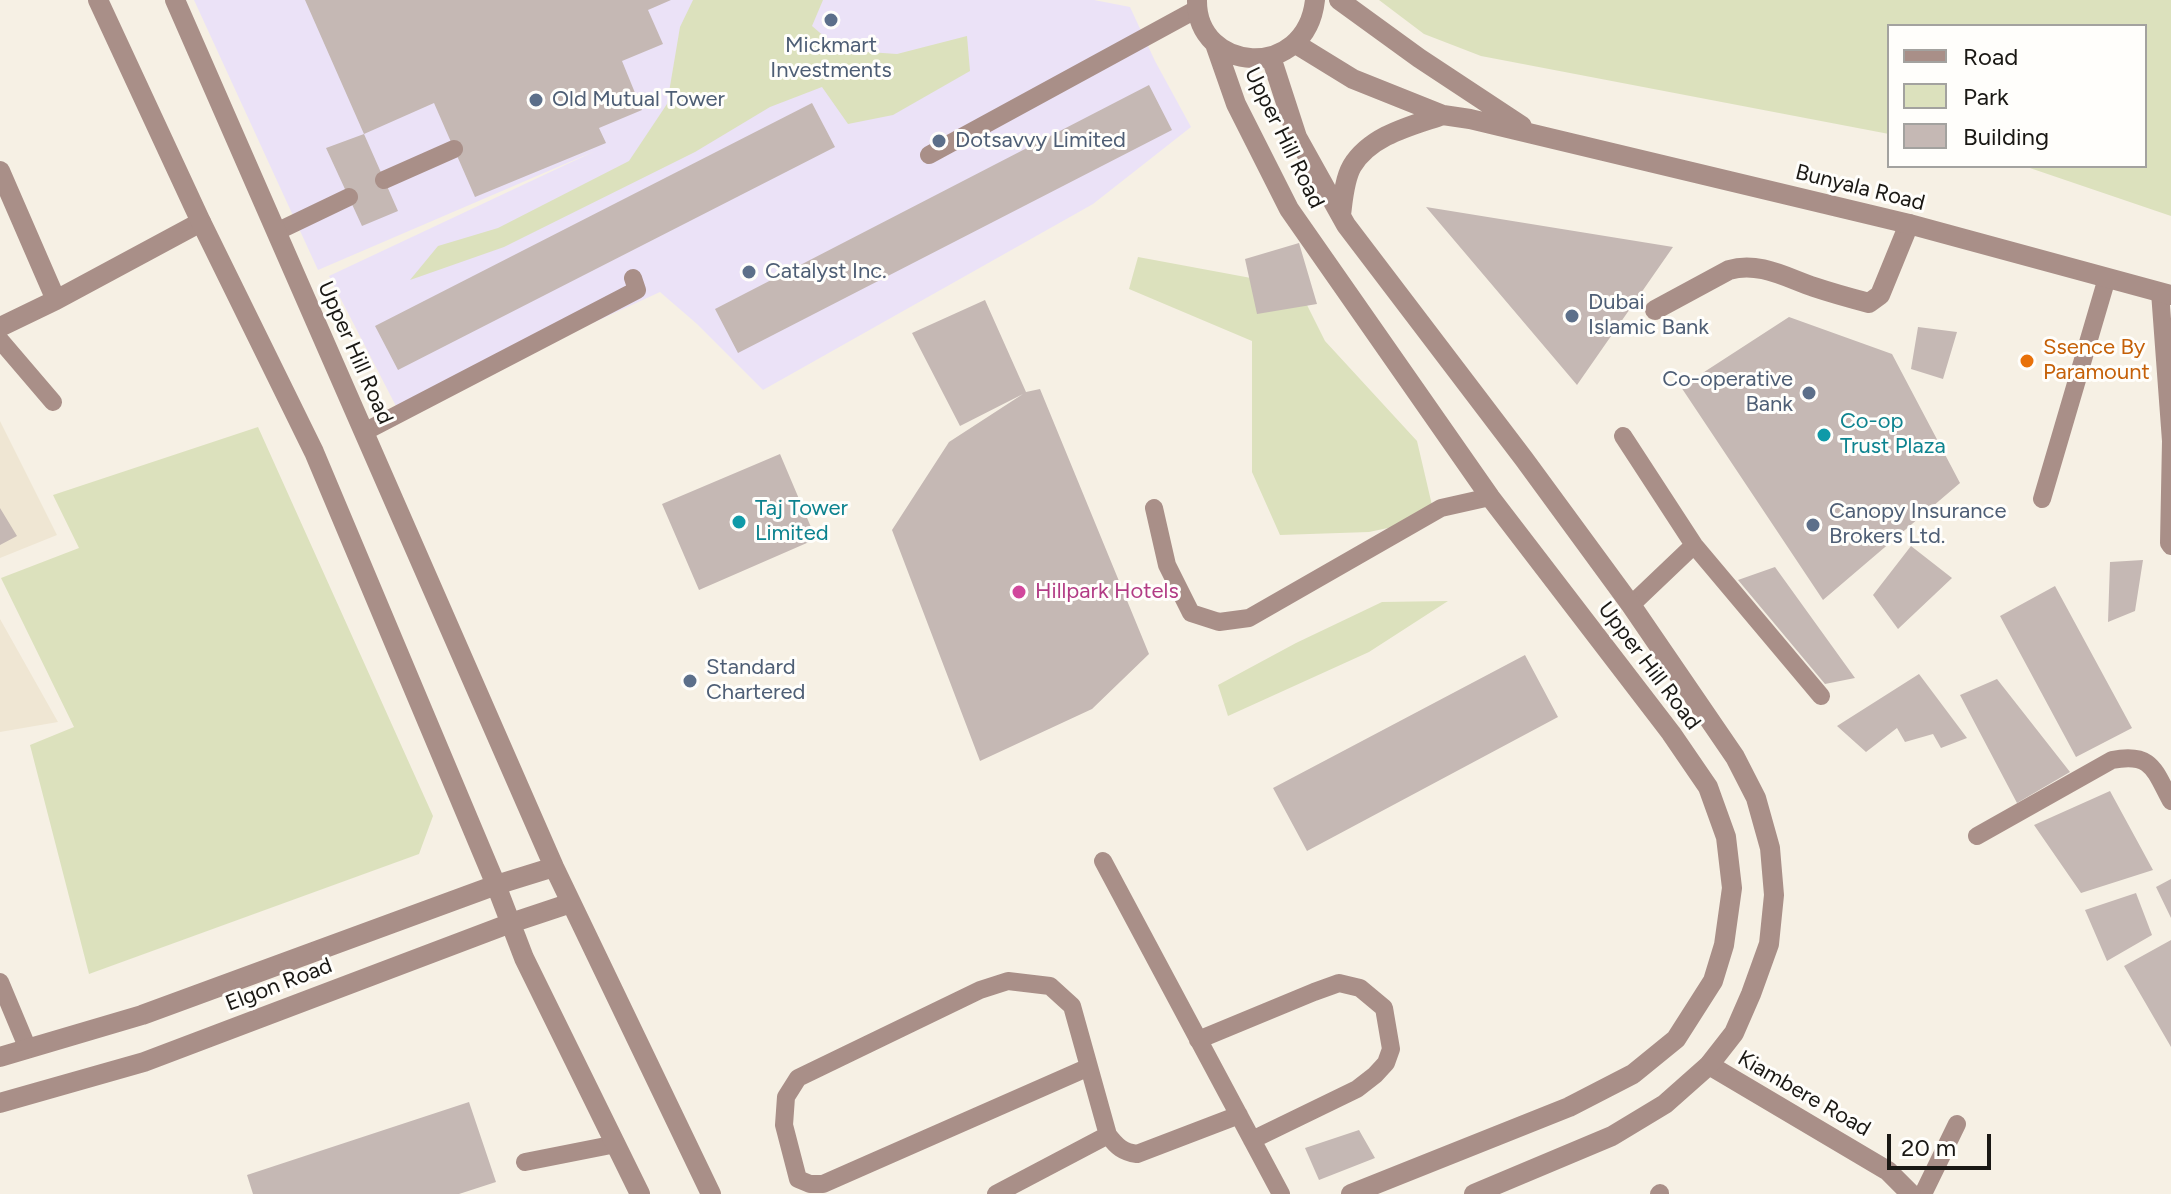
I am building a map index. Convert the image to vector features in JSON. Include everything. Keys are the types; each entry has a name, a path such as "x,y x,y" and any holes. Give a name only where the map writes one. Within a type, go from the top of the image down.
{"street":[{"path":"98,0 201,222 314,452 524,958 640,1194"},
{"name":"Upper Hill Road","path":"175,0 554,867 711,1194"},
{"path":"1215,44 1232,54 1251,59 1284,52 1296,44 1306,31 1315,0"},
{"name":"Bunyala Road","path":"1339,0 1419,58 1536,135"},
{"name":"Upper Hill Road","path":"1197,4 1203,28 1215,44 1236,104 1289,209 1490,497 1671,733 1708,787 1728,849 1732,888 1724,945 1713,981 1676,1039 1633,1074 1569,1107 1351,1194"},
{"name":"Bunyala Road","path":"1296,44 1353,79 1443,115 1909,224 2165,294"},
{"name":"Upper Hill Road","path":"1271,57 1297,137 1346,225 1631,605 1735,757 1756,798 1770,848 1774,895 1769,944 1734,1033 1709,1065 1665,1104 1612,1136 1474,1194"},
{"path":"1341,215 1352,167 1373,143 1401,129 1443,115"},
{"path":"0,171 56,300"},
{"path":"0,327 201,222"},
{"path":"1655,310 1729,270 1741,267 1774,271 1869,303 1880,295 1909,224"},
{"name":"Elgon Road","path":"0,1057 142,1015 496,885 554,867"},
{"name":"Elgon Road","path":"0,1103 144,1062 571,903"},
{"name":"Kiambere Road","path":"1709,1065 1888,1171 1911,1194"}],"lane":[{"path":"929,155 1197,4"},
{"path":"384,180 454,149"},
{"path":"276,232 349,197"},
{"path":"364,432 637,290 633,278"},
{"path":"2042,499 2107,278"},
{"path":"2165,294 2171,441 2171,546"},
{"path":"0,340 53,402"},
{"path":"1623,436 1694,545 1821,696"},
{"path":"1154,508 1167,565 1191,613 1219,622 1249,618 1441,508 1490,497"},
{"path":"1631,605 1694,545"},
{"path":"1977,836 2112,760 2127,757 2142,758 2153,767 2171,801"},
{"path":"1103,861 1281,1194"},
{"path":"1089,1067 823,1184 810,1184 798,1179 784,1125 786,1097 798,1078 980,990 1008,981 1050,986 1072,1006 1108,1135 1125,1152 1137,1154 1239,1115"},
{"path":"0,982 28,1049"},
{"path":"1198,1040 1339,983 1360,988 1384,1008 1391,1049 1386,1063 1375,1075 1357,1089 1252,1140"},
{"path":"1923,1194 1957,1124"},
{"path":"996,1194 1108,1135"},
{"path":"525,1162 616,1144"}],"shaded area":[{"path":"194,0 1094,0 1130,7 1191,127 1093,204 763,390 660,292 399,412 329,276 595,151 318,270"},
{"path":"0,421 57,535 0,558"},
{"path":"0,619 58,722 0,732"}],"green space":[{"path":"693,0 823,0 812,26 840,50 897,54 967,36 970,71 893,115 848,124 822,87 770,107 695,152 504,247 410,280 438,246 498,228 629,161 667,104 680,27"},
{"path":"1379,0 2171,0 2171,216 2030,168 2147,168 2147,24 1887,24 1887,134 1481,56 1424,34"},
{"path":"1280,251 1325,341 1417,441 1435,518 1369,532 1280,535 1252,472 1252,341 1129,289 1138,257 1251,278"},
{"path":"258,427 433,816 419,854 89,974 30,745 74,727 1,578 79,548 53,495"},
{"path":"1448,601 1369,652 1228,716 1218,685 1296,643 1382,602"}],"building":[{"name":"Old Mutual Tower","path":"305,0 671,0 648,10 663,44 622,61 642,110 599,128 606,143 475,197 434,103 364,134"},
{"path":"1149,85 1172,130 738,353 715,309"},
{"path":"812,103 835,147 398,370 375,326"},
{"path":"364,134 398,211 362,226 326,148"},
{"name":"Dubai Islamic Bank","path":"1426,207 1673,247 1577,385"},
{"path":"1299,243 1317,304 1257,314 1245,259"},
{"name":"Hillpark Hotels","path":"985,300 1026,392 1040,389 1149,654 1092,709 980,761 892,530 949,442 1023,394 960,426 912,333"},
{"name":"Co-op Trust Plaza","path":"1789,317 1892,354 1960,483 1823,600 1681,387"},
{"path":"1918,327 1957,332 1943,379 1911,369"},
{"name":"Taj Tower Limited","path":"780,454 816,539 699,590 662,504"},
{"path":"0,508 17,536 0,545"},
{"path":"1911,546 1952,578 1898,629 1873,595"},
{"path":"2143,560 2135,611 2108,622 2110,562"},
{"path":"1775,567 1855,678 1825,684 1738,580"},
{"path":"2055,586 2132,728 2076,757 2000,616"},
{"path":"1525,655 1558,717 1307,851 1273,788"},
{"path":"1919,674 1967,738 1941,748 1933,734 1905,742 1897,728 1866,752 1837,726"},
{"path":"1997,679 2070,772 2017,803 1960,695"},
{"path":"2110,791 2153,870 2081,893 2034,825"},
{"path":"2171,879 2171,918 2156,887"},
{"path":"2136,893 2152,935 2107,961 2085,910"},
{"path":"2171,940 2171,1047 2124,966"},
{"path":"469,1102 496,1182 459,1194 253,1194 247,1175"},
{"path":"1359,1130 1375,1158 1319,1180 1305,1148"}],"place":[{"name":"Mickmart Investments","path":"831,20"},
{"name":"Old Mutual Tower","path":"536,100"},
{"name":"Dotsavvy Limited","path":"939,141"},
{"name":"Catalyst Inc.","path":"749,272"},
{"name":"Dubai Islamic Bank","path":"1572,316"},
{"name":"Ssence By Paramount","path":"2027,361"},
{"name":"Co-operative Bank","path":"1809,393"},
{"name":"Co-op Trust Plaza","path":"1824,435"},
{"name":"Taj Tower Limited","path":"739,522"},
{"name":"Canopy Insurance Brokers Ltd.","path":"1813,525"},
{"name":"Hillpark Hotels","path":"1019,592"},
{"name":"Standard Chartered","path":"690,681"}]}
